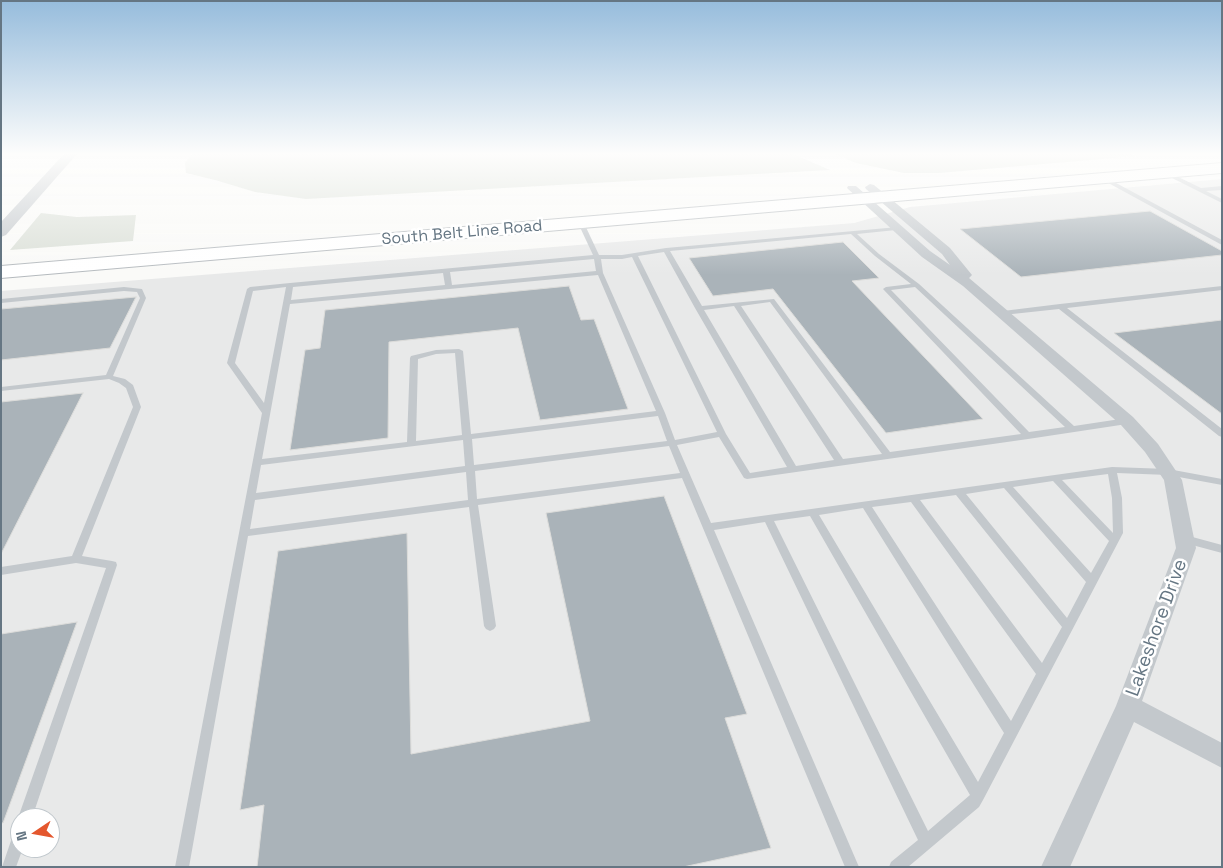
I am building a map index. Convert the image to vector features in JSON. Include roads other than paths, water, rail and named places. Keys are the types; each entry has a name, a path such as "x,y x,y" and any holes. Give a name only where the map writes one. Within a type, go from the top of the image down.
{"main road":[{"name":"South Belt Line Road","path":"1,272 579,217 849,195"},
{"name":"South Belt Line Road","path":"1,258 579,217"}],"street":[{"path":"1,232 34,195"},
{"name":"Lakeshore Drive","path":"868,195 896,228 926,254 968,283 1127,422 1152,448 1173,480 1186,548 1128,706 1055,867"},
{"name":"Lakeshore Drive","path":"869,195 946,251 963,270 968,283"},
{"path":"1128,706 1222,756"}],"lane":[{"path":"1133,195 1222,244"},
{"path":"1209,195 1222,201"},
{"path":"579,217 597,257 600,273 852,867"},
{"path":"266,412 231,363 250,289 446,270 622,256 896,228"},
{"path":"852,232 883,260 917,285 1072,429"},
{"path":"666,250 793,469"},
{"path":"634,254 722,434 748,476 1127,422"},
{"path":"446,270 449,287"},
{"path":"287,302 600,273"},
{"path":"182,867 290,285"},
{"path":"917,285 886,289 1028,436"},
{"path":"1003,313 1222,288"},
{"path":"1,301 124,289 140,290 143,298 109,377"},
{"path":"699,308 772,300 888,456"},
{"path":"736,304 840,462"},
{"path":"1060,306 1222,434"},
{"path":"411,444 414,358 436,352 459,351 473,503 490,626"},
{"path":"1,389 109,377 130,386 137,407 76,559"},
{"path":"257,463 661,413"},
{"path":"250,497 672,443 722,434"},
{"path":"896,867 974,802 978,795 1118,533 1117,498 1112,470"},
{"path":"708,527 1112,470 1168,472 1222,482"},
{"path":"244,533 686,475"},
{"path":"1055,478 1114,540"},
{"path":"1006,485 1092,581"},
{"path":"958,492 1068,627"},
{"path":"913,498 1043,674"},
{"path":"866,505 1011,733"},
{"path":"813,512 978,795"},
{"path":"768,519 926,842"},
{"path":"1185,539 1222,549"},
{"path":"1,571 76,559 112,565 28,808"}]}
